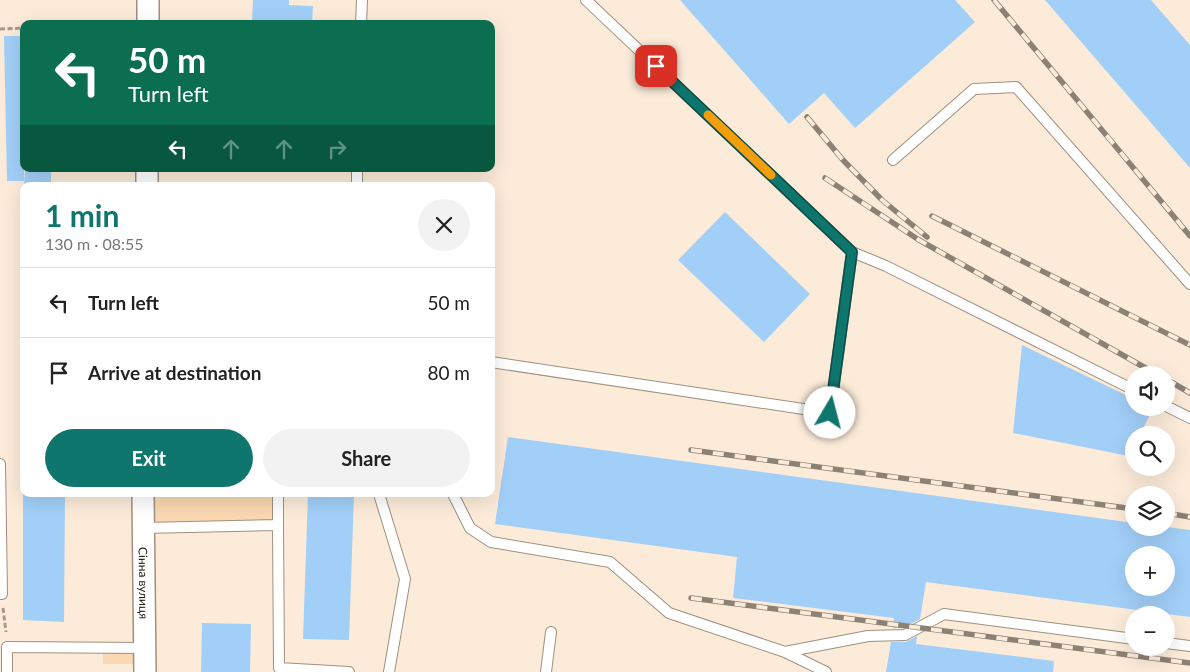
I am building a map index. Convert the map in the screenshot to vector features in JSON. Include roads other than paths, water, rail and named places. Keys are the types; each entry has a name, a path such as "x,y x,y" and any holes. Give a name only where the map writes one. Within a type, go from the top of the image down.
{"street":[{"path":"148,0 148,20"},
{"name":"Сінна вулиця","path":"143,497 145,672"}],"lane":[{"path":"361,20 362,0"},
{"path":"586,0 852,252 886,266 1125,386"},
{"path":"893,160 974,89 1016,87 1190,284"},
{"path":"495,363 830,413 852,252"},
{"path":"1175,410 1190,418"},
{"path":"0,464 1,594"},
{"path":"278,497 281,670 350,672"},
{"path":"380,497 405,579 389,672"},
{"path":"454,497 470,528 491,542 610,562 669,613 785,652 826,672"},
{"path":"143,528 278,525"},
{"path":"785,652 868,636 905,635 944,614 1125,638"},
{"path":"546,672 551,632"},
{"path":"1175,644 1190,646"},
{"path":"7,672 7,647 144,648"}],"railway":[{"path":"994,0 1190,236"},
{"path":"807,117 843,160 882,200 927,237"},
{"path":"825,178 919,240 1142,366"},
{"path":"932,216 1190,345"},
{"path":"1175,384 1190,393"},
{"path":"691,450 1125,508"},
{"path":"1175,514 1190,517"},
{"path":"691,598 1190,663"}]}
